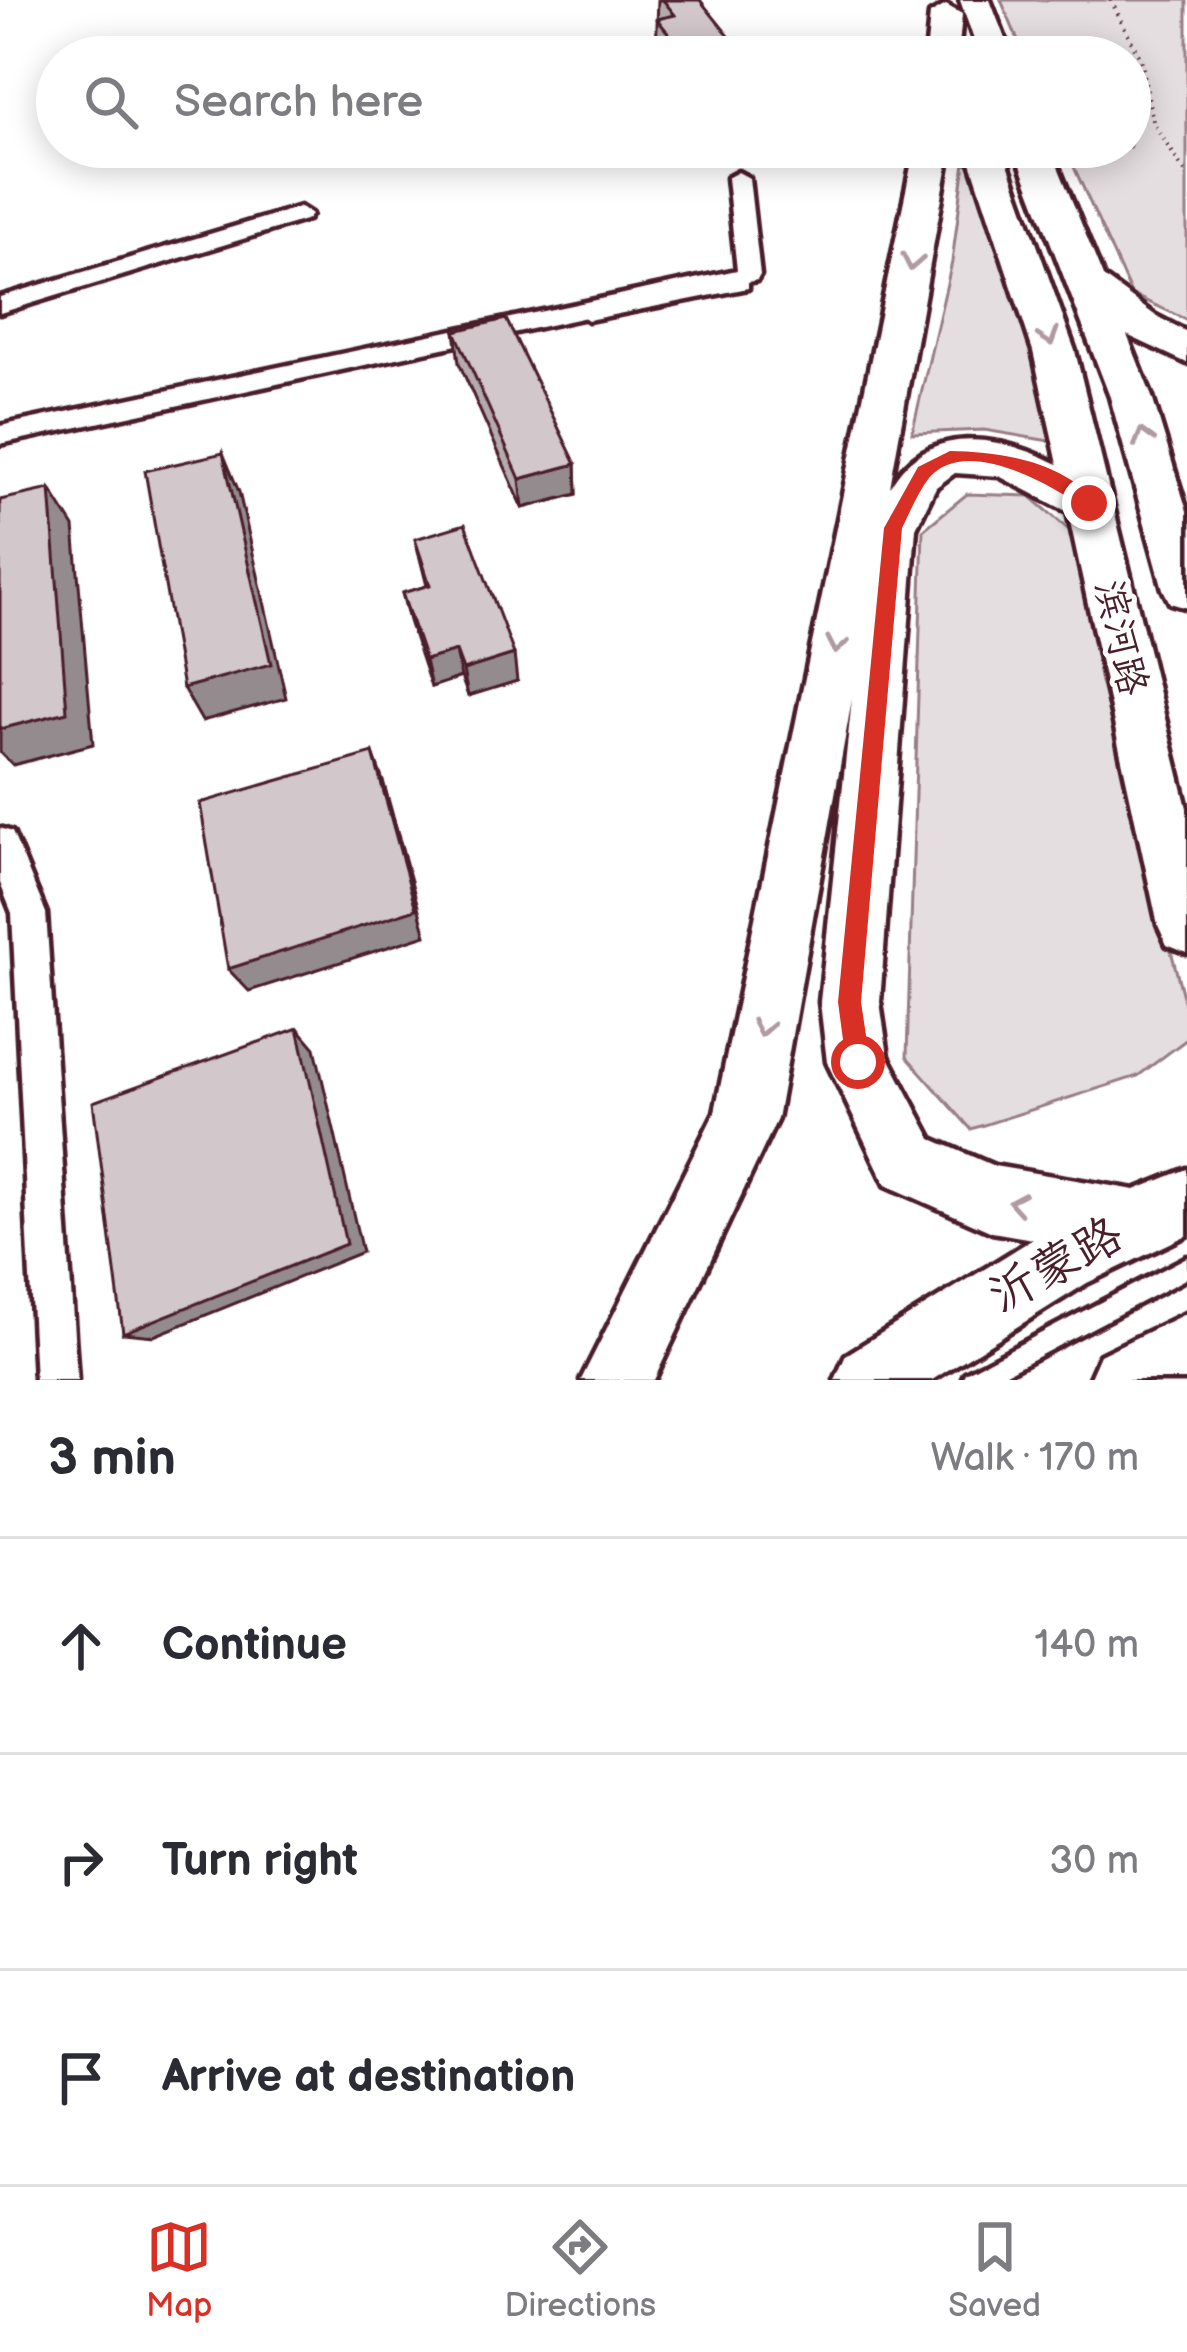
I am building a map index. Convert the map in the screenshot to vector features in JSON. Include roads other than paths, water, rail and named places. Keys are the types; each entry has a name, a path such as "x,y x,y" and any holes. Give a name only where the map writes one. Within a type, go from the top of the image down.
{"main road":[{"path":"947,36 955,5"},
{"path":"955,5 957,36"},
{"path":"955,5 979,36"},
{"path":"617,1380 745,1119 929,168"},
{"name":"滨河路","path":"991,168 1054,351 1187,925"},
{"name":"滨河路","path":"1041,168 1176,507 1187,590"},
{"path":"1089,286 1142,326 1187,350"},
{"path":"1089,503 1052,478 1004,459 950,457 924,471 893,528 850,1002 858,1062 909,1162 992,1199 1160,1213"},
{"name":"沂蒙路","path":"871,1380 958,1320 1160,1213"},
{"path":"1125,1380 1187,1348"}],"street":[{"path":"0,434 748,275 738,178"},
{"path":"0,305 300,214"},
{"path":"0,843 29,913 56,1380"}],"lane":[{"path":"0,434 744,285"},
{"path":"0,856 19,904 45,1380"},
{"path":"972,1380 1187,1267"}]}
